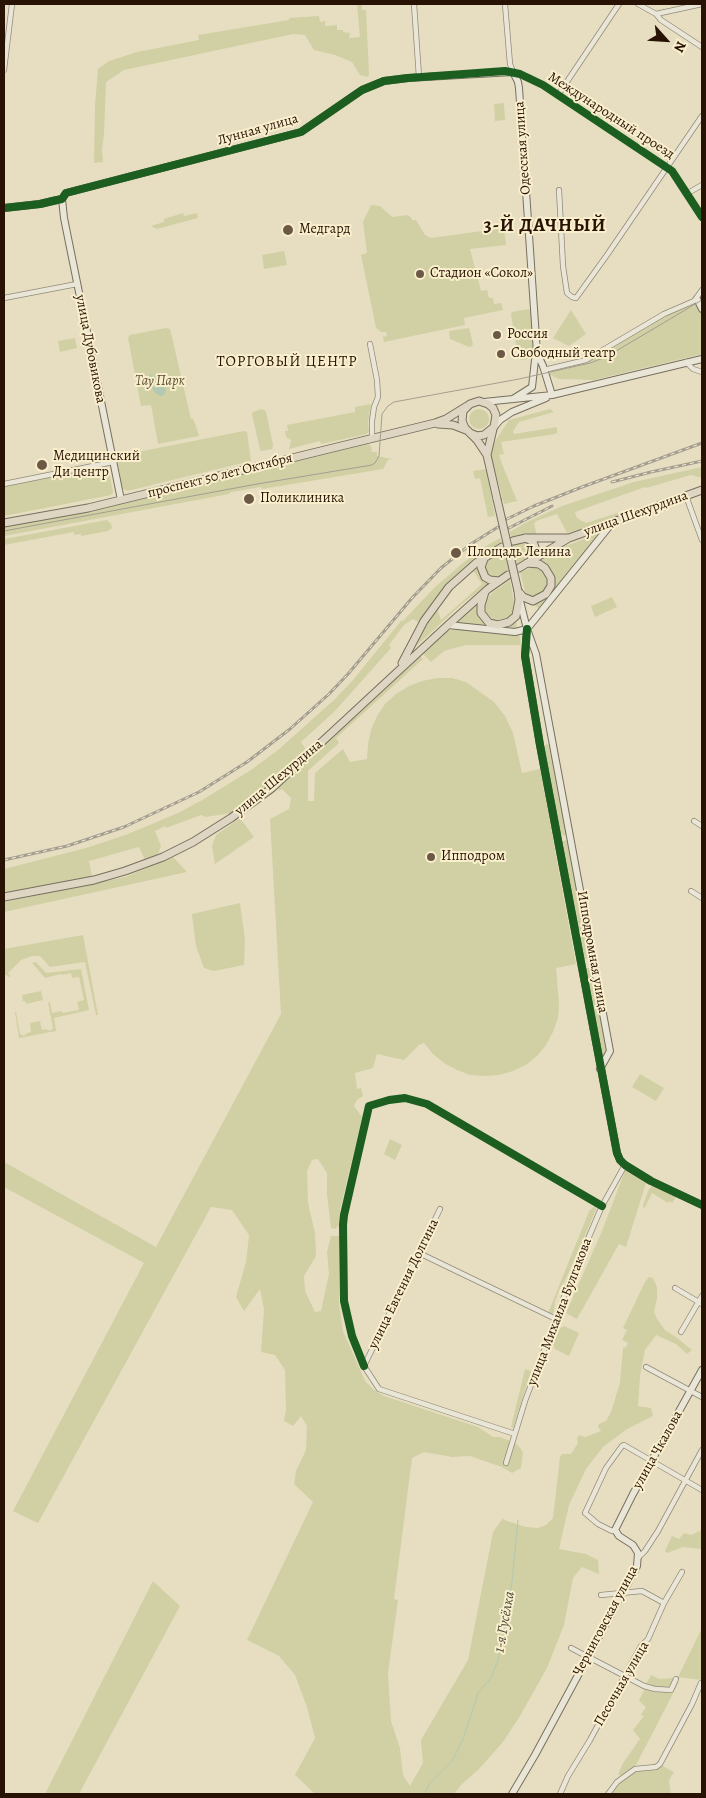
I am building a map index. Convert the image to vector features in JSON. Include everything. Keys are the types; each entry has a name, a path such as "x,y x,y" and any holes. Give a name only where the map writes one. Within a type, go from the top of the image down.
{"main road":[{"path":"485,592 481,613 489,623 498,625 510,622 516,616 519,600 518,590 487,455 478,440 464,426 462,419 467,406 475,402 484,402 495,412 496,420 487,455"},
{"name":"проспект 50 лет Октября","path":"4,523 121,500 435,424 467,406"},
{"name":"проспект 50 лет Октября","path":"435,424 453,425 469,433"},
{"path":"469,433 483,435 494,427"},
{"name":"улица Шехурдина","path":"519,568 569,538 702,490"},
{"path":"518,590 523,597 533,601 546,594 551,586 551,578 545,568 539,564 529,562 535,553 535,547 526,538"},
{"name":"улица Шехурдина","path":"513,541 526,538 569,538"},
{"name":"улица Шехурдина","path":"394,673 404,660 424,621 445,592 471,567 502,547"},
{"path":"486,556 481,567 483,574 487,579 499,581"},
{"name":"улица Шехурдина","path":"4,897 94,880 125,871 155,860 193,842 235,816 272,788 394,673 485,592 508,575"},
{"path":"411,646 414,652 420,650"}],"street":[{"path":"4,70 12,4"},
{"path":"414,4 419,77"},
{"name":"Одесская улица","path":"505,4 510,64 519,88 537,354"},
{"path":"558,95 618,4"},
{"path":"638,4 656,14 661,20 702,47"},
{"path":"661,4 662,11"},
{"path":"656,14 662,11 702,4"},
{"name":"Лунная улица","path":"4,208 40,204 62,199 66,193 301,132 362,90 384,81 419,77 513,72"},
{"name":"Международный проезд","path":"513,72 528,77 558,95 668,168 678,177 702,217"},
{"path":"559,190 563,266 567,293 572,298 578,296 668,168 702,116"},
{"path":"688,193 702,185"},
{"name":"улица Дубовикова","path":"62,199 64,218 121,500"},
{"path":"4,298 77,284"},
{"path":"544,370 586,360 664,314 697,299 702,290"},
{"path":"697,299 702,309"},
{"path":"370,344 377,380 378,397 374,406 372,439"},
{"path":"537,354 552,395"},
{"path":"513,399 532,387 534,360 537,354"},
{"path":"484,402 552,395 702,359"},
{"path":"686,362 693,369 702,372"},
{"path":"494,427 500,420 512,412 552,395"},
{"path":"4,484 113,462"},
{"path":"686,496 702,540"},
{"path":"448,625 515,632 527,629 612,523"},
{"path":"518,590 527,629"},
{"name":"Ипподромная улица","path":"527,629 535,651 610,1051 600,1070"},
{"name":"Ипподромная улица","path":"527,629 525,656 600,1070 617,1153 625,1165"},
{"path":"694,821 702,826"},
{"path":"690,891 702,898"},
{"path":"364,1366 352,1336 344,1301 343,1232 344,1215 369,1106 402,1099 413,1099 427,1104 602,1206"},
{"path":"625,1165 651,1181 702,1205"},
{"name":"улица Михаила Булгакова","path":"506,1463 531,1385 556,1319 602,1206 625,1165"},
{"name":"улица Евгения Долгина","path":"440,1209 364,1366 378,1389 515,1434"},
{"path":"419,1253 556,1319"},
{"path":"675,1288 701,1303"},
{"path":"681,1332 701,1303 702,1296"},
{"path":"646,1367 702,1397"},
{"name":"улица Чкалова","path":"615,1530 702,1370"},
{"path":"639,1557 633,1545 619,1536 615,1530 612,1531 598,1524 585,1512 606,1468 624,1445 702,1490"},
{"name":"Черниговская улица","path":"512,1794 624,1592 637,1566 639,1557 650,1544 702,1450"},
{"name":"Песочная улица","path":"560,1794 568,1776 641,1646 648,1639 664,1604 682,1572"},
{"path":"602,1595 642,1592 664,1604"},
{"path":"571,1648 644,1686 671,1690 676,1679"},
{"path":"608,1794 617,1782 635,1769 656,1767 660,1764 701,1683"}],"green space":[{"path":"357,4 362,4 362,10 366,10 368,77 360,75 352,62 335,55 314,50 305,35 293,34 124,70 106,82 103,162 94,163 98,69 109,61 137,52 199,40 198,35 289,20 289,18 319,16 320,22 325,21 325,26 337,25 337,30 350,33 349,38 360,37"},
{"path":"504,103 505,120 495,121 494,104"},
{"name":"Стадион «Сокол»","path":"371,205 380,206 392,217 407,215 411,217 412,220 416,220 425,235 431,238 504,228 506,245 470,249 481,291 487,290 489,298 493,298 494,304 501,303 503,310 464,318 465,325 384,342 383,337 387,336 386,332 381,332 376,328 361,255 367,253 363,222"},
{"path":"183,213 184,216 197,213 198,218 157,229 151,226 164,222 164,219"},
{"path":"284,251 287,265 264,269 262,255"},
{"path":"694,303 702,312 702,354 594,380 559,379 550,375 550,371 587,361 669,313"},
{"path":"529,309 532,311 534,356 533,358 521,360 518,358 511,314 512,312"},
{"path":"571,310 586,334 569,346 553,338"},
{"name":"Тау Парк","path":"166,328 170,329 191,419 193,419 199,436 158,444 151,405 141,406 128,338 130,335"},
{"path":"469,328 472,346 469,347 450,339 449,331"},
{"path":"75,338 77,348 60,352 58,341"},
{"path":"371,404 368,422 369,431 367,434 321,444 320,441 289,449 291,440 286,437 287,425 355,412 355,407"},
{"path":"261,409 266,411 273,445 272,449 262,451 260,450 252,414"},
{"path":"475,409 483,409 489,415 489,423 483,429 475,429 469,423 469,415"},
{"path":"550,409 554,412 519,422 513,431 514,434 557,427 557,433 501,442 504,454 499,455 517,501 504,504 491,456 494,443 509,420"},
{"path":"244,431 247,432 251,461 127,491 122,488 117,456"},
{"path":"368,444 371,446 372,452 377,452 377,456 392,459 388,460 383,469 262,489 261,487 231,492 229,494 4,536 4,527 122,504"},
{"path":"105,466 108,467 113,492 111,495 4,516 4,486"},
{"path":"702,467 702,478 691,475 645,487 575,512 577,518 586,523 630,509 631,512 567,533 557,514 536,521 534,524 537,535 512,539 510,532 562,506 634,482"},
{"path":"486,469 495,516 488,517 480,478 475,479 473,471"},
{"path":"107,520 112,528 108,531 81,536 81,534 74,535 74,532 4,545 4,539"},
{"path":"604,531 541,611 533,603 553,587 540,560 566,546"},
{"path":"500,538 502,544 479,558 419,623 413,619 404,625 389,645 391,648 335,711 301,742 306,750 272,782 231,813 206,817 201,815 155,831 161,846 158,854 145,860 139,847 89,861 92,876 4,893 4,869 86,848 128,834 178,813 251,770 278,750 334,700 353,680 401,621 434,588 464,562"},
{"path":"521,541 529,542 534,548 530,556 492,579 483,571 486,560 499,551"},
{"path":"479,563 478,569 481,575 489,583 463,603 414,648 423,627 437,609 441,620 482,584 472,569"},
{"path":"535,566 546,571 549,584 545,592 532,599 526,595 520,572"},
{"path":"510,580 514,602 513,612 505,620 495,621 486,613 485,602 492,593"},
{"path":"612,597 617,607 595,617 591,606"},
{"path":"478,601 486,624 516,620 517,631 454,624"},
{"path":"457,628 517,633 520,637 521,645 466,645 444,651 431,662 422,653 445,632"},
{"path":"420,656 423,659 336,738 339,743 308,771 308,801 314,801 315,773 343,749 350,762 367,759 371,730 377,716 385,704 396,694 409,686 437,678 452,678 466,682 494,702 505,716 513,733 522,773 540,769 576,964 556,968 559,1004 558,1018 546,1045 526,1065 499,1075 470,1075 444,1063 424,1043 419,1045 404,1060 377,1054 373,1068 355,1073 357,1089 361,1088 363,1096 357,1100 354,1106 362,1117 340,1210 340,1224 335,1229 331,1228 327,1194 327,1173 318,1159 312,1160 307,1171 308,1203 315,1233 316,1256 304,1276 305,1291 315,1312 321,1311 329,1274 327,1252 331,1236 340,1236 339,1303 343,1331 365,1381 384,1396 478,1427 493,1437 500,1437 517,1444 523,1452 521,1468 512,1473 502,1467 470,1456 452,1457 424,1452 412,1458 394,1599 398,1600 388,1673 391,1721 400,1748 403,1775 410,1786 423,1763 421,1740 468,1660 493,1532 503,1518 526,1527 538,1528 546,1525 553,1518 560,1457 562,1454 571,1454 578,1443 579,1435 585,1437 601,1431 598,1427 599,1424 606,1421 611,1412 620,1383 623,1348 628,1343 622,1340 627,1330 623,1328 649,1277 653,1278 657,1287 654,1312 657,1319 665,1330 692,1350 687,1354 676,1344 656,1335 645,1350 640,1376 638,1406 651,1408 653,1416 627,1429 603,1447 586,1469 569,1505 559,1549 586,1554 598,1560 599,1574 582,1567 573,1578 564,1625 547,1668 503,1742 454,1794 315,1794 295,1775 315,1738 307,1707 295,1675 279,1656 247,1640 313,1502 294,1484 296,1471 306,1450 307,1426 301,1416 293,1426 284,1421 286,1410 285,1370 275,1355 261,1352 264,1309 260,1289 244,1311 236,1297 246,1262 249,1235 232,1210 211,1207 38,1523 13,1511 144,1263 4,1187 4,1162 156,1247 281,1014 270,819 289,809 291,798 282,789 279,791 278,788"},
{"path":"545,745 552,745 567,832 565,836 560,834 544,748"},
{"path":"240,818 254,837 215,864 212,846 216,835"},
{"path":"567,840 570,843 590,956 588,959 582,958 561,843"},
{"path":"173,857 187,872 4,912 4,902 125,877"},
{"path":"240,903 245,940 244,965 214,971 204,968 196,946 192,914"},
{"path":"83,935 98,1015 96,1015 85,962 50,967 40,956 32,956 21,960 8,973 9,977 4,975 4,949"},
{"path":"36,962 46,973 81,969 89,1010 54,1018 56,1031 19,1038 15,1012 20,1034 24,1036 31,1032 30,1023 40,1021 42,1030 50,1031 53,1028 48,1003 50,1002 52,1013 62,1011 62,1013 79,1010 77,1002 84,1000 79,977 72,978 71,973 45,978 32,963"},
{"path":"592,968 608,1051 606,1055 600,1054 584,970"},
{"path":"41,991 43,1000 26,1004 23,1001 22,995"},
{"path":"640,1074 664,1088 656,1101 632,1087"},
{"path":"390,1139 402,1145 395,1160 384,1154"},
{"path":"628,1170 646,1183 626,1247 619,1244 577,1319 566,1313 602,1231 625,1171"},
{"path":"653,1185 673,1193 676,1197 672,1203 669,1201 668,1203 652,1193 644,1209 643,1205 649,1189"},
{"path":"595,1206 596,1210 565,1281 560,1288 555,1301 554,1312 551,1315 548,1313 589,1211"},
{"path":"564,1326 579,1333 569,1356 555,1349 553,1345 559,1329"},
{"path":"525,1369 531,1371 513,1428 511,1427"},
{"path":"702,1530 702,1549 683,1547 667,1553 665,1551 672,1536 679,1539 684,1533 691,1535"},
{"path":"153,1581 180,1606 79,1794 45,1794"},
{"path":"702,1628 702,1680 678,1677"},
{"path":"651,1675 659,1679 673,1678 679,1682 635,1767 661,1765 674,1772 669,1780 671,1794 610,1794 624,1778 618,1774 623,1763 640,1739 633,1730 644,1716 641,1715 646,1707 639,1701 644,1690 641,1686 646,1684"}],"shaded area":[{"path":"148,376 159,377 166,390 164,395 160,396 154,392"}],"waterway":[{"name":"1-я Гусёлка","path":"424,1794 430,1783 452,1761 464,1737 478,1693 491,1678 497,1663 512,1582 518,1520"}],"tram line":[{"path":"4,531 257,484 372,465 379,456 382,414 394,402 519,379 590,363 606,357 702,300"}],"railway":[{"path":"507,519 582,487 702,443"},
{"path":"612,482 702,461"},
{"path":"509,528 552,506"},
{"path":"4,860 67,846 124,827 199,792 247,762 290,729 329,694 412,598 441,568 471,544 498,527"}],"cycle path":[{"path":"4,208 40,204 62,199 66,193 301,132 362,90 384,81 505,71 520,74 543,85 672,171 702,217"},
{"path":"527,629 525,656 540,745 617,1153 625,1165 651,1181 702,1205"},
{"path":"364,1366 352,1336 344,1301 343,1225 369,1106 389,1100 405,1098 427,1104 602,1206"}],"place":[{"name":"Медгард","path":"288,230"},
{"name":"Стадион «Сокол»","path":"420,274"},
{"name":"Россия","path":"497,335"},
{"name":"Свободный театр","path":"501,354"},
{"name":"Медицинский Ди центр","path":"42,465"},
{"name":"Поликлиника","path":"249,499"},
{"name":"Площадь Ленина","path":"456,553"},
{"name":"Ипподром","path":"431,857"}],"district":[{"name":"3-Й ДАЧНЫЙ","path":"545,226"},
{"name":"ТОРГОВЫЙ ЦЕНТР","path":"287,362"}]}
